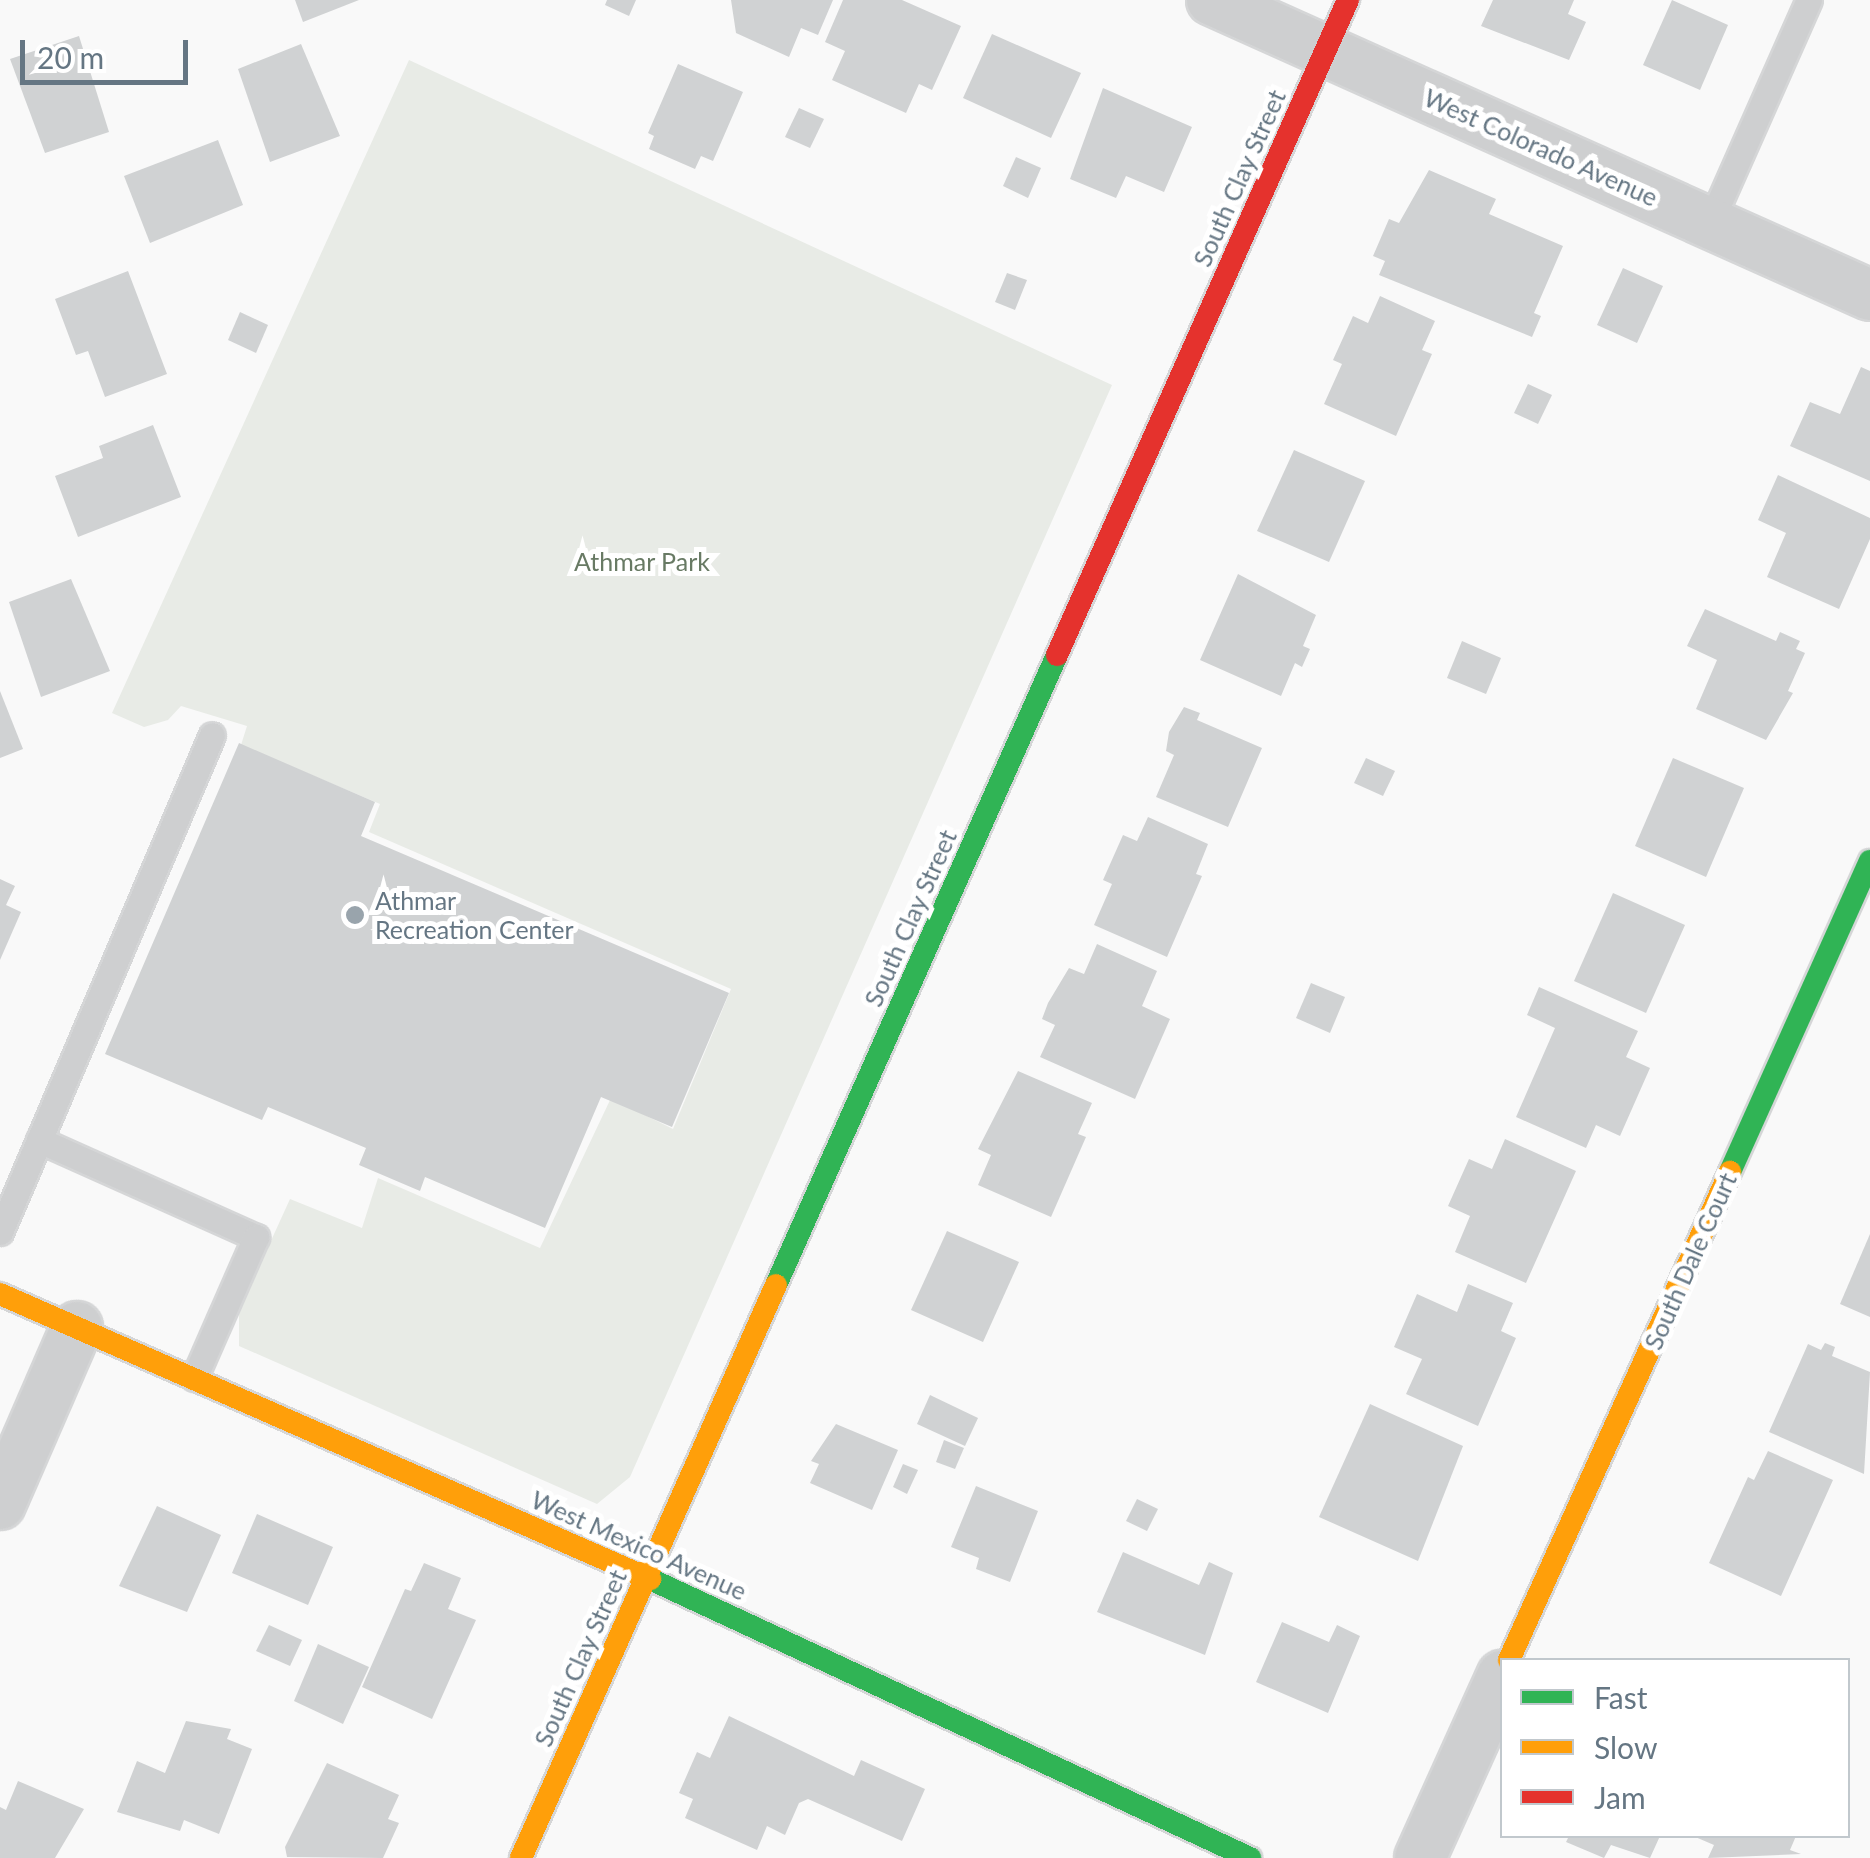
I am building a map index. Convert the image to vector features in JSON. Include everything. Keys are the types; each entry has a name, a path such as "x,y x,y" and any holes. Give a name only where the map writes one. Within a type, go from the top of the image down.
{"street":[{"name":"West Colorado Avenue","path":"1212,0 1870,294"},
{"name":"South Clay Street","path":"521,1858 1348,0"},
{"name":"South Dale Court","path":"1510,1658 1870,862"},
{"name":"West Mexico Avenue","path":"0,1294 646,1578 1250,1858"},
{"path":"0,1504 77,1327"},
{"path":"1420,1858 1500,1680"}],"lane":[{"path":"1710,223 1809,0"},
{"path":"0,1232 212,735"},
{"path":"39,1140 256,1237 194,1378"}],"green space":[{"name":"Athmar Park","path":"409,60 1112,385 630,1477 597,1504 239,1346 239,1311 290,1199 362,1228 378,1178 540,1248 611,1098 673,1129 731,989 369,832 380,804 241,745 247,726 181,706 168,720 144,727 112,713"}],"building":[{"path":"295,0 359,0 303,22"},
{"path":"607,0 636,0 629,16 605,5"},
{"path":"731,0 833,0 818,35 801,28 789,57 736,33"},
{"path":"843,0 902,0 961,26 932,90 919,84 906,113 832,80 845,51 825,42"},
{"path":"1493,0 1574,0 1568,14 1586,22 1569,60 1481,26"},
{"path":"1672,0 1728,25 1700,90 1643,65"},
{"path":"992,34 1081,73 1051,138 963,98"},
{"path":"79,36 109,132 45,153 10,59"},
{"path":"301,44 340,136 270,162 238,69"},
{"path":"678,64 743,92 713,161 701,156 695,169 649,149 654,136 648,133"},
{"path":"1103,88 1192,127 1164,192 1126,176 1116,198 1070,179"},
{"path":"799,108 824,119 810,148 785,137"},
{"path":"218,140 243,205 150,243 124,176"},
{"path":"1016,157 1041,168 1028,198 1003,186"},
{"path":"1429,170 1496,199 1489,214 1563,246 1534,313 1541,316 1532,337 1379,275 1385,261 1373,256 1389,219 1399,223"},
{"path":"1623,268 1663,286 1637,343 1597,325"},
{"path":"128,271 167,374 105,397 88,351 76,355 55,299"},
{"path":"1007,273 1027,280 1015,310 995,302"},
{"path":"1380,296 1435,321 1422,350 1432,354 1396,436 1324,404 1342,364 1333,360 1353,316 1368,323"},
{"path":"240,312 268,325 256,353 228,340"},
{"path":"1861,367 1870,371 1870,481 1790,446 1810,402 1840,414"},
{"path":"1528,384 1552,395 1538,424 1514,413"},
{"path":"153,425 181,497 78,537 55,476 103,458 99,446"},
{"path":"1294,450 1365,481 1329,562 1257,531"},
{"path":"1778,475 1870,518 1870,539 1839,609 1767,577 1786,533 1758,520"},
{"path":"1238,574 1316,615 1303,646 1310,649 1302,667 1295,663 1281,696 1200,660"},
{"path":"71,579 110,671 41,697 9,602"},
{"path":"1705,609 1776,641 1780,632 1800,641 1796,649 1805,653 1788,691 1793,693 1766,740 1696,709 1717,660 1687,646"},
{"path":"1462,641 1501,658 1486,694 1447,678"},
{"path":"0,691 23,749 0,758"},
{"path":"1184,707 1200,713 1197,720 1262,748 1228,827 1156,797 1174,755 1166,751 1169,732"},
{"name":"Athmar Recreation Center","path":"239,743 375,802 361,836 729,993 672,1127 601,1097 545,1228 425,1177 420,1191 359,1165 366,1148 268,1107 262,1120 105,1054"},
{"path":"1366,758 1395,771 1383,796 1354,783"},
{"path":"1673,758 1744,788 1706,877 1635,846"},
{"path":"1148,817 1208,844 1196,874 1202,876 1167,957 1094,925 1112,884 1103,880 1123,835 1137,841"},
{"path":"0,879 15,886 6,905 21,912 0,960"},
{"path":"1613,893 1685,925 1646,1013 1574,981"},
{"path":"1097,944 1157,971 1142,1006 1170,1019 1135,1099 1040,1057 1055,1025 1042,1019 1048,1003 1069,968 1084,974"},
{"path":"1311,983 1345,997 1330,1033 1296,1018"},
{"path":"1539,987 1638,1031 1626,1057 1650,1068 1620,1136 1596,1125 1586,1148 1516,1117 1555,1028 1527,1015"},
{"path":"1018,1071 1092,1103 1078,1134 1086,1137 1051,1217 978,1185 991,1155 978,1149"},
{"path":"1505,1139 1576,1171 1526,1283 1455,1252 1470,1216 1448,1206 1469,1159 1492,1169"},
{"path":"947,1231 1019,1262 983,1342 911,1310"},
{"path":"1870,1234 1870,1317 1840,1304"},
{"path":"1468,1284 1513,1303 1501,1331 1516,1338 1478,1426 1406,1394 1422,1359 1394,1347 1417,1294 1457,1312"},
{"path":"1825,1343 1835,1347 1832,1356 1870,1372 1864,1474 1769,1432 1808,1344 1821,1350"},
{"path":"930,1395 978,1418 965,1446 917,1424"},
{"path":"1370,1404 1463,1446 1418,1561 1319,1517"},
{"path":"836,1424 898,1450 872,1510 810,1483 819,1464 811,1461"},
{"path":"944,1440 964,1448 955,1469 936,1462"},
{"path":"1768,1451 1833,1480 1781,1596 1709,1563 1748,1477 1754,1480"},
{"path":"903,1464 918,1470 907,1494 893,1487"},
{"path":"976,1486 1038,1511 1010,1582 976,1569 979,1558 951,1547"},
{"path":"1137,1499 1158,1509 1147,1531 1126,1521"},
{"path":"157,1506 221,1535 187,1612 119,1586"},
{"path":"257,1514 333,1547 308,1605 232,1573"},
{"path":"1123,1552 1199,1585 1209,1562 1233,1573 1205,1655 1097,1612"},
{"path":"424,1563 461,1578 448,1609 476,1620 432,1719 362,1687 405,1589 411,1591"},
{"path":"1282,1622 1329,1642 1337,1625 1360,1636 1328,1713 1256,1682"},
{"path":"269,1625 302,1640 290,1666 256,1651"},
{"path":"318,1644 369,1667 343,1724 294,1701"},
{"path":"729,1716 854,1776 861,1760 925,1789 902,1841 808,1799 799,1803 785,1835 767,1826 757,1850 685,1818 693,1799 679,1793 697,1752 710,1758"},
{"path":"186,1721 231,1729 227,1739 252,1749 219,1834 184,1820 180,1831 117,1812 137,1761 165,1773"},
{"path":"327,1763 399,1795 388,1819 399,1823 383,1858 287,1857 285,1847"},
{"path":"18,1781 84,1809 55,1858 0,1858 0,1807 6,1810"},
{"path":"1568,1838 1659,1838 1650,1858 1611,1845 1604,1858 1566,1842"},
{"path":"1698,1838 1795,1838 1790,1850 1801,1854 1708,1858 1714,1845"}],"traffic: fast":[{"path":"776,1285 1057,655"},
{"path":"1730,1172 1870,861"},
{"path":"650,1579 1250,1858"}],"traffic: slow":[{"path":"1510,1658 1730,1172"},
{"path":"521,1858 776,1285"},
{"path":"0,1294 650,1579"}],"traffic: jam":[{"path":"1057,655 1348,0"}],"place":[{"name":"Athmar Recreation Center","path":"355,915"}]}
